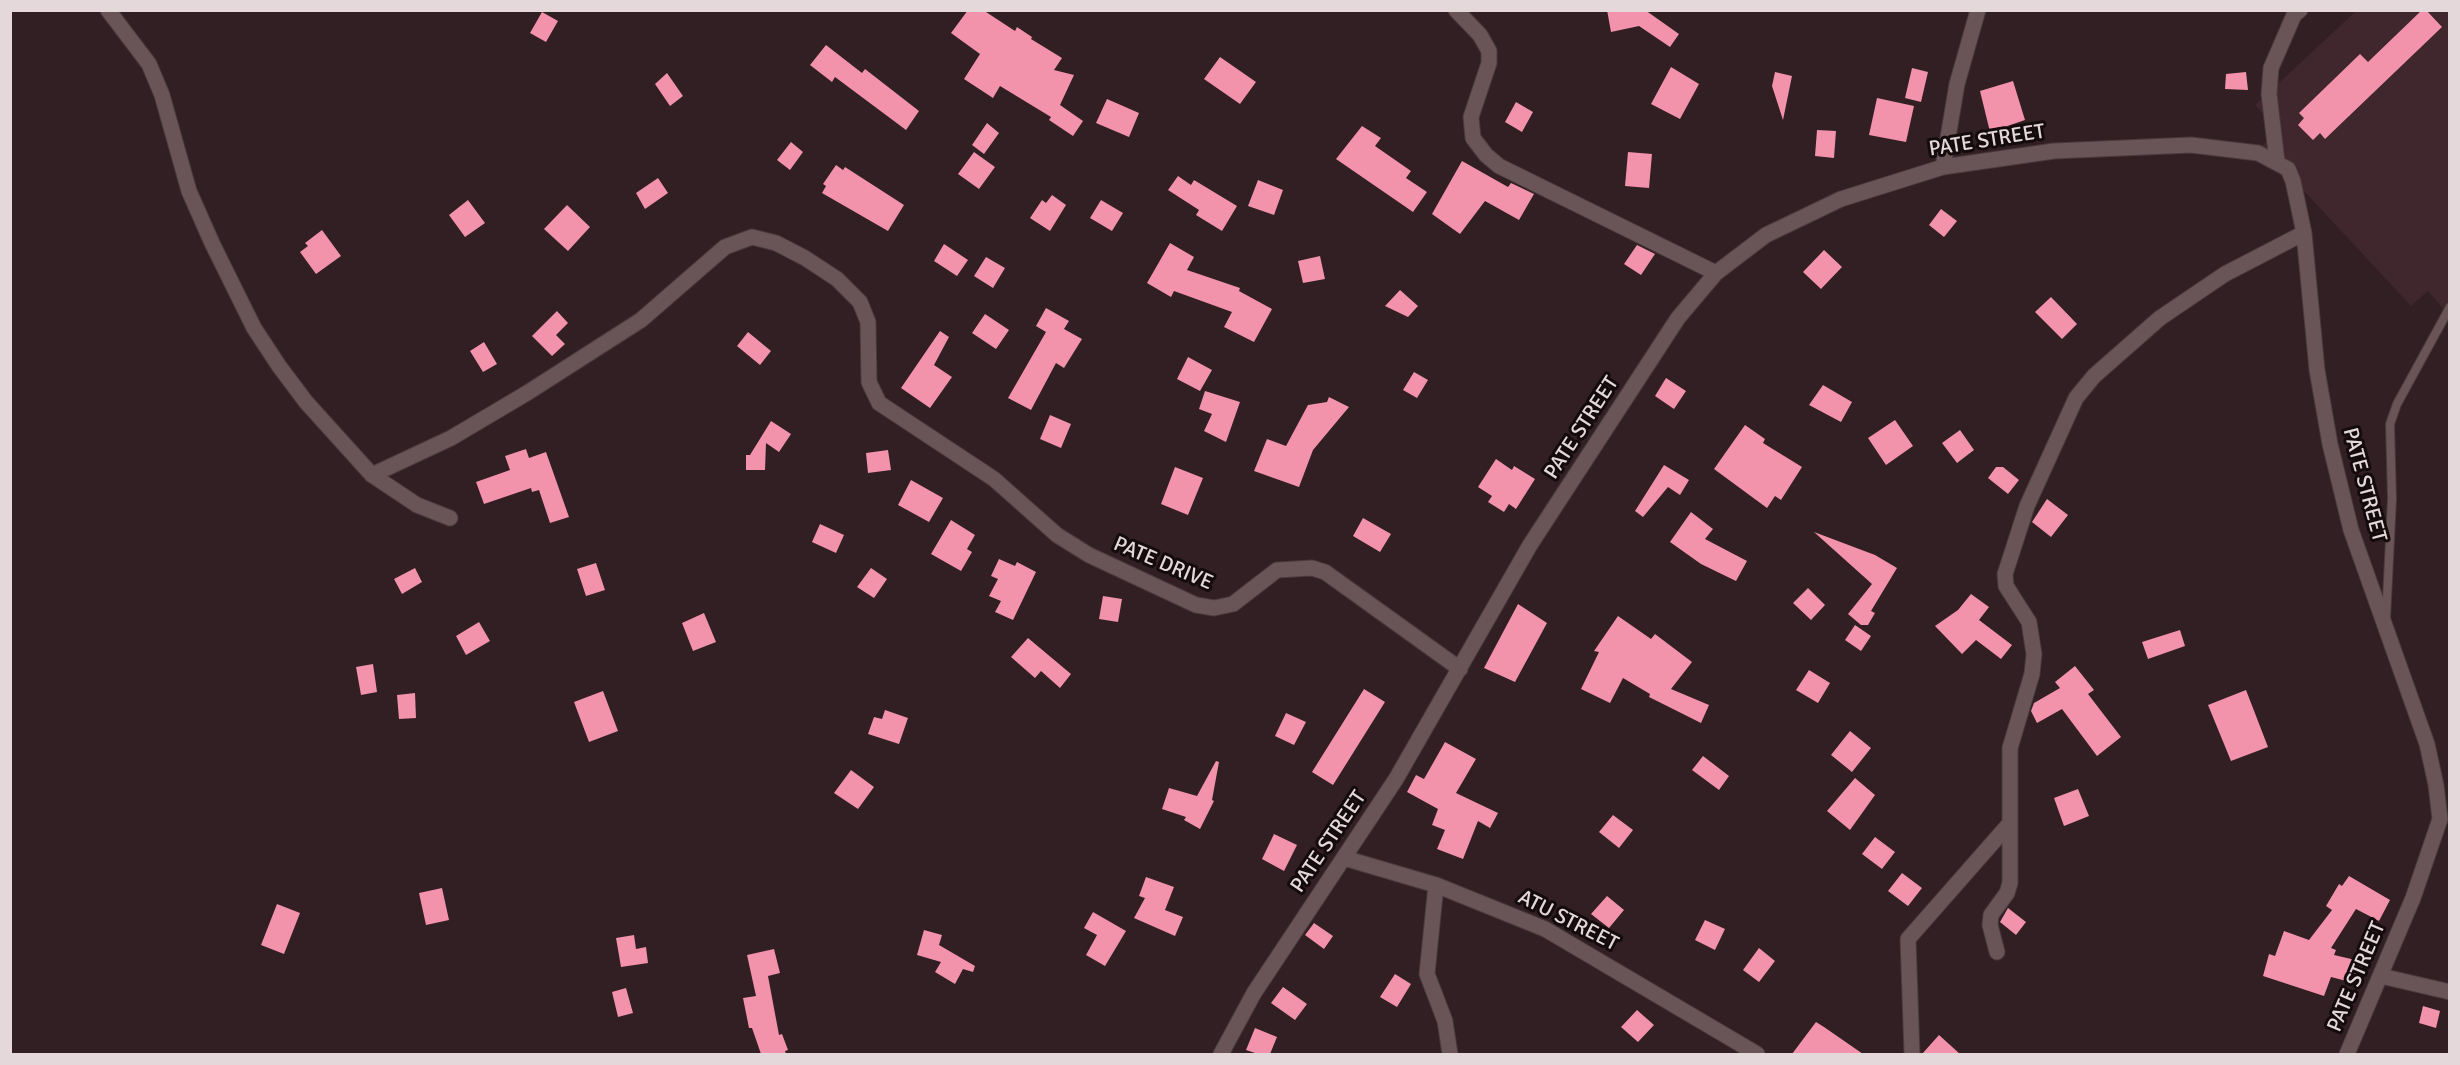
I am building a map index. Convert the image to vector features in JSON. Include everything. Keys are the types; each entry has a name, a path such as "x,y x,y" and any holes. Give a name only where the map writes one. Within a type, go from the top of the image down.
{"street":[{"path":"108,10 149,64 162,95 189,191 212,243 255,328 306,402 372,475 417,506 450,518"},
{"path":"1456,10 1480,35 1489,51 1489,63 1471,117 1473,138 1486,155 1509,171 1716,273"},
{"path":"1943,167 1957,84 1978,10"},
{"path":"2277,161 2269,94 2271,68 2294,15 2300,10"},
{"name":"PATE STREET","path":"1221,1054 1254,993 1396,779 1530,545 1678,318 1716,273 1766,235 1833,203 1943,167 2054,152 2191,145 2259,153 2277,161 2288,170 2293,181 2304,233 2317,370 2330,444 2351,530 2427,744 2440,819 2381,976 2348,1054"},
{"path":"1998,952 1990,925 1991,915 2007,893 2010,883 2010,748 2032,674 2034,654 2029,622 2006,586 2006,574 2027,506 2076,398 2108,363 2160,318 2225,274 2304,233"},
{"name":"PATE DRIVE","path":"372,475 451,438 527,393 641,320 724,247 752,237 776,243 805,258 837,279 860,302 868,322 869,382 879,403 994,479 1057,535 1089,555 1196,605 1214,608 1233,604 1277,570 1312,568 1325,572 1460,669"},
{"path":"1912,1054 1908,939 2010,823"},
{"name":"ATU STREET","path":"1344,858 1436,885 1545,929 1757,1054"},
{"path":"1436,885 1427,974 1445,1022 1450,1054"},
{"path":"2381,976 2450,992"}],"lane":[{"path":"2386,624 2392,499 2390,424 2397,404 2450,307"}],"shaded area":[{"path":"2356,11 2449,11 2449,302 2443,308 2428,291 2411,306 2262,146 2278,130 2255,105"}],"building":[{"path":"968,10 983,10 1015,31 1017,27 1032,37 1031,39 1062,58 1054,70 1074,75 1060,105 1083,121 1073,136 1049,120 1051,117 1000,86 993,98 964,79 980,54 951,33"},
{"path":"1607,10 1645,10 1679,34 1670,47 1639,26 1611,32"},
{"path":"2422,10 2426,10 2442,27 2325,139 2320,133 2313,140 2298,125 2304,118 2299,113 2360,54 2368,62"},
{"path":"542,12 558,21 546,42 530,33"},
{"path":"826,45 862,73 865,69 919,111 906,130 835,77 832,82 810,65"},
{"path":"1220,57 1256,82 1240,104 1204,79"},
{"path":"1671,67 1699,84 1680,119 1651,104"},
{"path":"1912,68 1928,72 1921,102 1905,98"},
{"path":"1775,72 1792,76 1783,120 1772,86"},
{"path":"2246,72 2248,90 2225,89 2226,74"},
{"path":"667,73 683,96 670,106 655,84"},
{"path":"2013,81 2025,120 1990,132 1980,91"},
{"path":"1877,98 1914,106 1906,142 1869,135"},
{"path":"1107,99 1139,113 1129,137 1096,123"},
{"path":"1516,102 1533,112 1522,132 1505,122"},
{"path":"987,123 999,133 984,154 972,145"},
{"path":"1362,126 1381,138 1375,146 1411,171 1406,178 1427,192 1413,212 1336,159"},
{"path":"1817,130 1836,131 1834,158 1815,156"},
{"path":"791,142 803,152 790,170 777,160"},
{"path":"974,152 995,167 979,189 958,174"},
{"path":"1628,152 1652,154 1649,188 1625,186"},
{"path":"1462,161 1508,187 1511,183 1534,194 1519,220 1485,201 1460,234 1432,214"},
{"path":"836,165 843,170 845,167 904,205 888,231 822,193 826,186 823,184"},
{"path":"1178,176 1191,185 1194,180 1237,206 1222,231 1196,215 1199,210 1168,190"},
{"path":"658,178 668,193 645,209 636,193"},
{"path":"1258,180 1283,190 1274,215 1248,206"},
{"path":"1052,195 1066,205 1050,231 1030,218 1042,200 1046,203"},
{"path":"468,200 485,223 465,237 449,215"},
{"path":"1101,200 1123,213 1112,231 1090,218"},
{"path":"567,205 590,227 568,251 544,229"},
{"path":"1941,209 1957,221 1944,237 1929,225"},
{"path":"322,230 341,256 316,274 300,252 308,246 305,243"},
{"path":"1170,243 1194,257 1187,270 1240,288 1239,291 1272,309 1254,342 1224,327 1232,312 1174,291 1171,297 1147,283"},
{"path":"944,244 968,260 957,276 934,261"},
{"path":"1637,245 1655,254 1641,275 1624,264"},
{"path":"1824,250 1842,267 1821,289 1803,272"},
{"path":"1320,256 1325,279 1303,283 1298,261"},
{"path":"986,257 1005,268 993,288 974,276"},
{"path":"1400,290 1418,306 1408,317 1385,306"},
{"path":"2051,297 2077,324 2062,339 2035,312"},
{"path":"1046,308 1069,321 1064,329 1082,339 1064,368 1056,363 1031,410 1008,398 1046,332 1036,326"},
{"path":"557,311 568,323 556,335 565,344 552,356 532,336"},
{"path":"985,314 1009,330 996,349 972,333"},
{"path":"940,331 949,337 934,365 952,377 930,408 901,388"},
{"path":"748,332 771,351 760,365 737,346"},
{"path":"484,342 497,364 483,372 470,351"},
{"path":"1188,357 1212,370 1200,391 1177,379"},
{"path":"1414,372 1428,380 1417,398 1403,390"},
{"path":"1666,378 1686,391 1674,409 1655,396"},
{"path":"1823,385 1852,402 1841,422 1809,405"},
{"path":"1205,391 1240,402 1226,442 1204,431 1212,414 1199,409"},
{"path":"1329,397 1349,407 1313,450 1299,487 1254,471 1267,439 1286,446 1308,405 1327,402"},
{"path":"1050,415 1071,424 1061,448 1040,439"},
{"path":"1895,420 1913,446 1886,465 1868,438"},
{"path":"771,421 791,434 779,452 766,443 765,470 746,470 746,455 750,455"},
{"path":"1745,425 1765,439 1763,443 1802,467 1781,500 1775,496 1767,508 1714,469"},
{"path":"1960,430 1974,450 1957,463 1942,443"},
{"path":"526,449 529,458 546,452 569,517 550,523 539,490 532,492 531,488 484,504 476,482 510,470 505,456"},
{"path":"888,450 891,470 868,473 866,453"},
{"path":"1496,459 1512,470 1514,466 1535,479 1516,509 1509,504 1504,512 1488,502 1492,496 1478,487"},
{"path":"1664,465 1689,480 1680,495 1668,487 1643,517 1635,511"},
{"path":"1175,467 1203,478 1188,515 1161,504"},
{"path":"1996,467 2003,467 2019,480 2008,494 1988,478"},
{"path":"911,480 943,498 929,522 898,505"},
{"path":"2047,499 2068,515 2051,537 2032,522"},
{"path":"1691,512 1713,529 1705,539 1747,561 1736,581 1701,564 1670,542"},
{"path":"1363,518 1391,534 1380,552 1353,536"},
{"path":"951,520 975,535 967,549 972,552 961,571 931,554"},
{"path":"820,524 844,535 836,553 812,542"},
{"path":"1814,532 1875,555 1897,568 1871,611 1875,613 1868,625 1861,625 1848,614 1872,584"},
{"path":"999,559 1015,566 1017,562 1036,572 1013,620 995,612 1001,601 989,596 998,579 991,576"},
{"path":"596,563 605,590 586,596 577,569"},
{"path":"415,568 422,582 402,594 394,579"},
{"path":"871,568 887,579 874,598 857,587"},
{"path":"1808,588 1825,605 1811,620 1793,603"},
{"path":"1971,594 1989,607 1979,620 2012,645 2001,659 1976,640 1962,654 1935,626 1958,610"},
{"path":"1103,596 1122,599 1118,622 1099,619"},
{"path":"1518,604 1547,623 1515,682 1484,668"},
{"path":"704,613 716,642 693,651 682,623"},
{"path":"1618,616 1651,639 1655,634 1692,662 1671,689 1709,705 1701,723 1649,697 1650,694 1623,678 1610,703 1581,689 1599,652 1594,651"},
{"path":"479,622 490,641 466,655 456,636"},
{"path":"1855,625 1871,636 1861,651 1845,640"},
{"path":"2180,630 2185,646 2148,659 2142,642"},
{"path":"1028,638 1071,674 1060,688 1041,671 1035,678 1011,657"},
{"path":"373,664 377,692 361,695 356,667"},
{"path":"2075,666 2094,690 2088,694 2121,737 2097,756 2062,709 2037,723 2031,711 2034,703 2060,688 2055,682"},
{"path":"1809,670 1830,683 1818,703 1796,690"},
{"path":"1364,689 1385,702 1333,785 1312,772"},
{"path":"2246,690 2268,747 2231,761 2208,705"},
{"path":"603,691 618,731 589,742 574,702"},
{"path":"415,693 416,718 399,719 397,695"},
{"path":"885,710 908,718 899,744 868,734 874,717 882,719"},
{"path":"1286,713 1306,722 1294,745 1275,736"},
{"path":"1850,731 1871,748 1852,772 1831,755"},
{"path":"1445,742 1476,759 1456,793 1498,813 1490,828 1478,821 1463,859 1437,849 1445,830 1432,825 1438,809 1407,792 1416,775 1424,779"},
{"path":"1703,756 1729,776 1719,790 1692,770"},
{"path":"1216,761 1219,762 1212,800 1214,801 1200,829 1184,820 1186,817 1162,809 1169,788 1197,796"},
{"path":"851,770 874,787 858,809 834,793"},
{"path":"1855,778 1875,795 1850,830 1827,811"},
{"path":"2078,789 2089,816 2064,826 2054,798"},
{"path":"1613,815 1633,830 1619,848 1599,832"},
{"path":"1274,834 1297,845 1284,871 1262,859"},
{"path":"1875,837 1895,852 1882,869 1862,854"},
{"path":"1902,873 1922,888 1908,906 1888,891"},
{"path":"2349,876 2390,900 2379,921 2356,909 2331,948 2336,950 2334,955 2364,962 2358,984 2331,977 2324,996 2263,976 2269,954 2275,956 2284,931 2309,940 2332,910 2326,906 2339,884 2342,886"},
{"path":"1146,877 1174,887 1165,910 1183,917 1175,936 1134,918 1145,898 1139,896"},
{"path":"442,888 449,920 426,925 419,893"},
{"path":"1607,896 1624,910 1609,928 1591,914"},
{"path":"277,904 300,913 284,954 261,945"},
{"path":"2008,908 2026,922 2016,935 2000,922"},
{"path":"1093,912 1126,931 1105,966 1086,955 1097,935 1084,928"},
{"path":"1705,920 1725,929 1715,950 1695,940"},
{"path":"1314,923 1333,936 1324,949 1305,935"},
{"path":"924,930 942,935 939,945 975,966 973,972 963,969 955,984 935,972 941,962 917,955"},
{"path":"634,935 636,949 646,947 648,963 621,967 616,938"},
{"path":"1759,948 1775,961 1759,982 1743,970"},
{"path":"774,949 780,973 768,976 779,1035 782,1034 788,1050 785,1051 786,1054 761,1054 752,1028 749,1028 743,998 756,996 747,955"},
{"path":"1395,974 1411,984 1397,1007 1380,997"},
{"path":"1283,987 1307,1004 1295,1020 1271,1003"},
{"path":"626,988 633,1013 618,1017 612,992"},
{"path":"2423,1006 2440,1011 2436,1028 2419,1023"},
{"path":"1637,1010 1654,1025 1638,1042 1621,1027"},
{"path":"1816,1022 1824,1027 1863,1054 1792,1054"},
{"path":"1255,1028 1277,1037 1270,1054 1258,1054 1246,1050"},
{"path":"1939,1035 1960,1054 1922,1054"}]}
